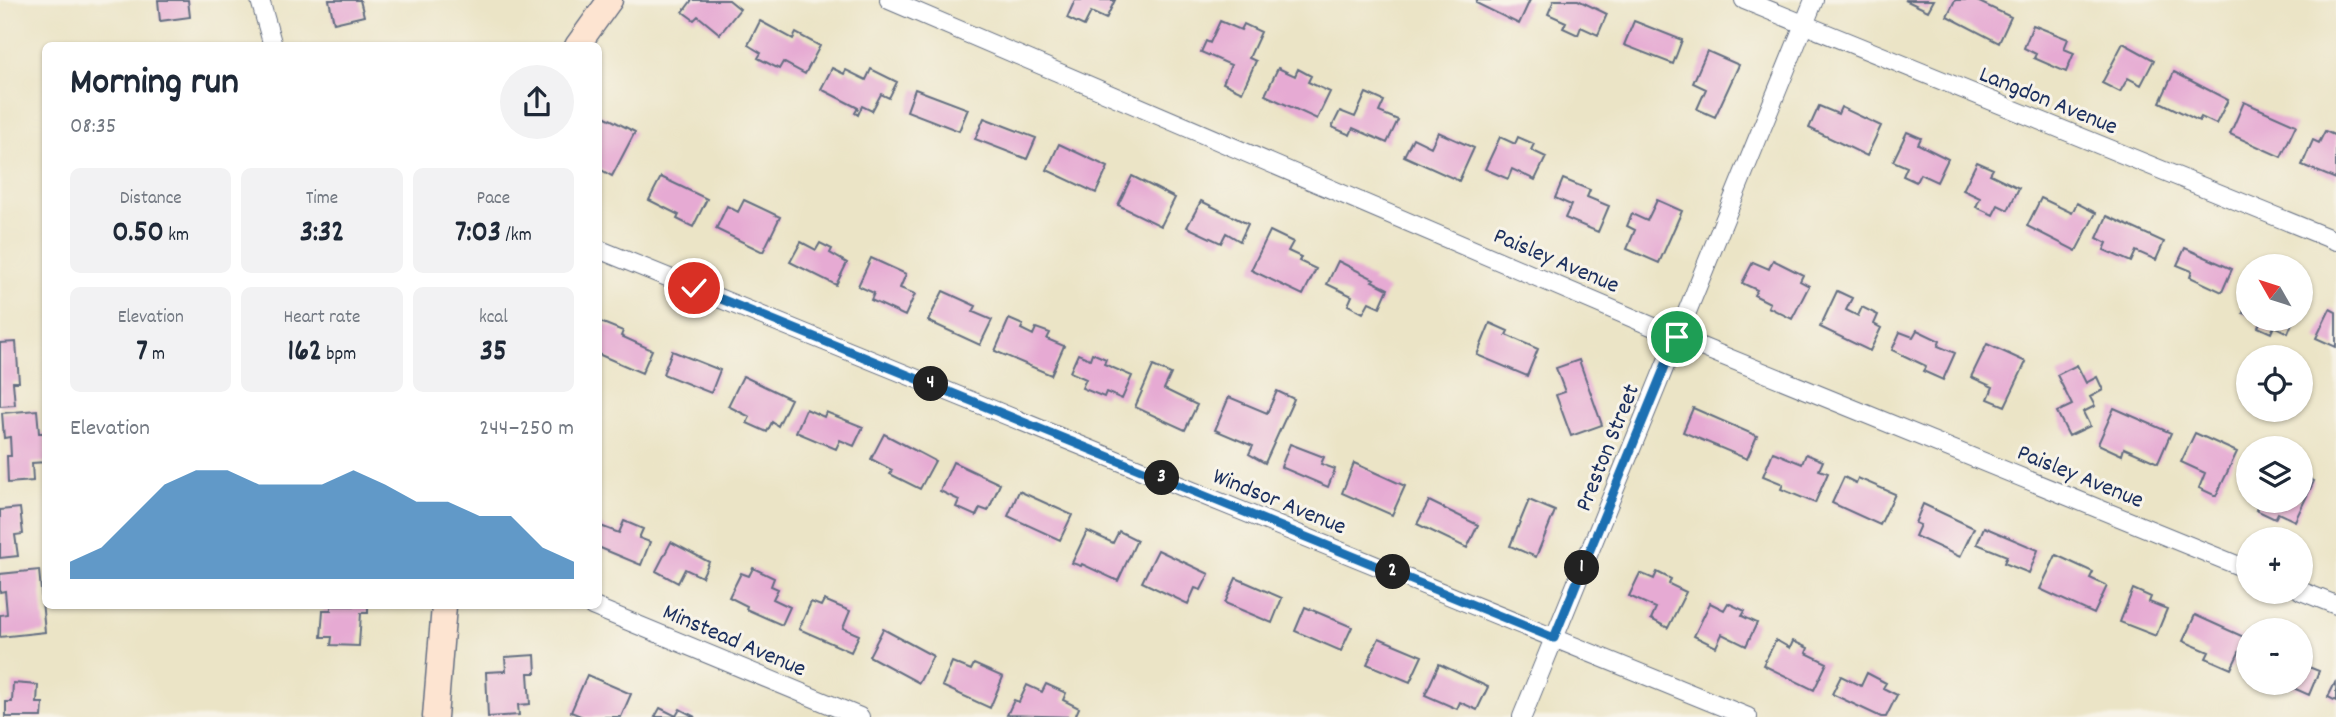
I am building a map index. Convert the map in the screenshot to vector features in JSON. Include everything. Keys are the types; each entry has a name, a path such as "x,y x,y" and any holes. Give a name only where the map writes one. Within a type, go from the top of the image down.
{"street":[{"path":"260,0 272,42"},
{"path":"580,42 610,0"},
{"name":"Paisley Avenue","path":"889,0 1677,337 2236,565"},
{"name":"Langdon Avenue","path":"1744,0 2336,241"},
{"name":"Preston Street","path":"1522,717 1814,0"},
{"name":"Windsor Avenue","path":"602,251 1748,717"},
{"path":"2313,596 2336,605"},
{"path":"435,717 444,609"},
{"name":"Minstead Avenue","path":"599,609 860,717"}],"building":[{"path":"158,0 188,0 190,17 160,21"},
{"path":"329,0 360,0 364,16 334,23"},
{"path":"692,0 729,0 740,9 720,34 698,16 694,20 683,12"},
{"path":"1075,0 1115,0 1106,19 1091,12 1084,26 1067,18"},
{"path":"1477,0 1530,0 1519,24 1476,3"},
{"path":"1554,0 1578,0 1607,14 1598,35 1581,27 1578,35 1563,28 1566,22 1548,14"},
{"path":"1905,0 1934,0 1928,11"},
{"path":"1955,0 1975,0 2011,17 1999,43 1947,16"},
{"path":"760,21 793,39 796,33 820,46 805,74 783,62 779,69 758,58 761,53 748,45"},
{"path":"1220,21 1241,30 1244,24 1261,32 1249,58 1256,61 1242,92 1223,83 1231,65 1201,52 1206,41 1210,43"},
{"path":"1634,21 1682,40 1673,64 1624,45"},
{"path":"2033,25 2068,39 2064,49 2074,53 2066,72 2034,58 2036,54 2024,48"},
{"path":"2123,43 2154,60 2141,85 2128,78 2120,92 2102,83"},
{"path":"1707,51 1739,65 1715,117 1697,109 1706,89 1693,83"},
{"path":"832,68 844,74 846,70 866,80 871,69 897,82 889,98 881,94 872,111 862,106 858,115 855,113 858,108 821,89"},
{"path":"1278,68 1295,76 1298,69 1311,76 1308,82 1330,92 1317,119 1265,95"},
{"path":"2174,72 2228,100 2216,124 2201,117 2199,121 2160,102"},
{"path":"915,89 968,109 959,131 907,111"},
{"path":"1366,93 1384,101 1379,112 1398,120 1387,143 1353,128 1350,135 1332,127 1340,111 1355,117"},
{"path":"2244,102 2296,125 2281,157 2230,134"},
{"path":"1819,106 1838,114 1841,107 1881,126 1867,156 1809,128"},
{"path":"602,115 635,132 612,176 602,170"},
{"path":"984,118 1036,138 1027,159 975,139"},
{"path":"2325,131 2336,136 2336,179 2302,165 2313,140 2319,143"},
{"path":"1438,132 1474,148 1459,181 1404,156 1413,138 1431,147"},
{"path":"1907,132 1921,138 1918,144 1948,159 1937,182 1920,174 1916,182 1903,176 1907,167 1893,161"},
{"path":"1500,137 1515,144 1518,137 1534,144 1531,150 1546,157 1535,180 1512,169 1508,179 1485,169"},
{"path":"1059,144 1108,167 1096,193 1047,170"},
{"path":"1977,162 1993,169 1990,174 2019,188 2008,210 1998,205 1993,215 1976,207 1980,198 1963,190"},
{"path":"1132,176 1175,198 1161,226 1118,205"},
{"path":"661,177 707,199 693,227 677,219 679,215 649,200"},
{"path":"1563,179 1590,190 1587,197 1609,206 1598,232 1565,218 1571,205 1555,198"},
{"path":"2041,198 2072,213 2077,203 2096,213 2076,251 2027,226"},
{"path":"744,200 780,217 763,252 716,229 727,206 738,212"},
{"path":"1657,200 1682,211 1659,263 1627,249 1635,230 1627,226 1632,214 1647,221"},
{"path":"1201,201 1248,224 1240,241 1226,233 1221,243 1187,227"},
{"path":"2107,216 2164,242 2156,260 2136,251 2131,262 2104,250 2107,243 2097,238"},
{"path":"1270,231 1293,242 1288,251 1301,257 1299,261 1316,269 1303,295 1251,270"},
{"path":"801,242 816,250 820,243 832,249 830,253 847,263 836,285 790,262"},
{"path":"2185,248 2232,269 2222,292 2190,277 2192,271 2177,265"},
{"path":"871,258 906,274 900,288 915,294 905,316 871,300 874,293 858,286"},
{"path":"1773,260 1803,275 1800,281 1809,286 1792,319 1768,307 1770,303 1754,295 1757,290 1742,283 1753,262 1769,269"},
{"path":"1338,261 1388,289 1380,307 1369,302 1363,313 1348,305 1352,296 1327,284"},
{"path":"943,291 976,306 973,312 992,320 980,345 928,321"},
{"path":"1837,291 1852,298 1846,310 1858,316 1862,307 1878,315 1874,324 1881,328 1870,351 1820,327"},
{"path":"2330,309 2336,312 2336,347 2316,338"},
{"path":"1009,319 1023,325 1021,329 1033,335 1036,328 1050,333 1047,339 1064,346 1051,375 995,351"},
{"path":"602,323 623,331 621,336 652,350 642,373 602,356"},
{"path":"1490,323 1508,331 1506,335 1538,349 1527,376 1477,355"},
{"path":"1917,330 1940,341 1938,346 1955,353 1943,380 1923,371 1926,366 1892,350 1900,332 1913,337"},
{"path":"16,342 19,382 13,382 15,405 0,406 0,343"},
{"path":"1987,344 2026,362 2005,406 1988,399 1993,387 1971,377"},
{"path":"672,351 720,370 711,393 663,374"},
{"path":"1092,353 1106,359 1104,364 1132,376 1122,399 1106,392 1104,397 1082,388 1086,379 1070,372 1078,354 1090,359"},
{"path":"1579,360 1602,425 1571,436 1556,395 1565,392 1556,368"},
{"path":"2077,365 2086,383 2097,377 2103,390 2090,397 2095,406 2083,412 2090,426 2069,436 2057,412 2072,405 2057,375"},
{"path":"1153,366 1171,374 1164,389 1197,405 1185,430 1135,407"},
{"path":"743,376 791,399 778,426 772,422 767,432 747,423 750,417 728,406"},
{"path":"1277,391 1294,399 1265,463 1249,454 1253,446 1215,430 1229,397 1267,413"},
{"path":"1693,408 1757,436 1747,459 1683,432"},
{"path":"2114,408 2171,433 2158,463 2124,448 2122,455 2098,444"},
{"path":"806,409 824,417 826,412 863,427 854,446 840,440 836,449 796,432"},
{"path":"37,410 39,433 42,433 42,462 32,463 33,481 8,483 7,456 11,456 10,437 4,438 2,413"},
{"path":"2195,433 2236,452 2216,496 2199,488 2205,473 2181,462"},
{"path":"884,434 935,461 920,489 890,474 892,470 871,459"},
{"path":"1290,444 1324,457 1321,464 1335,469 1328,487 1281,467"},
{"path":"1773,452 1802,464 1806,454 1823,461 1819,470 1828,473 1815,503 1781,489 1783,484 1763,476"},
{"path":"953,462 1000,484 988,511 980,508 976,516 956,507 959,500 940,491"},
{"path":"1354,463 1405,486 1392,515 1342,493"},
{"path":"1844,477 1856,483 1858,478 1895,494 1880,525 1832,503"},
{"path":"1019,491 1072,515 1060,540 1008,516"},
{"path":"1529,500 1555,511 1536,557 1510,546"},
{"path":"1429,501 1478,525 1467,548 1417,524"},
{"path":"1923,504 1974,528 1960,557 1915,536 1920,525 1915,523"},
{"path":"20,508 23,534 15,535 18,556 0,558 0,510"},
{"path":"2262,513 2278,513 2275,519"},
{"path":"2278,513 2299,513 2295,521"},
{"path":"624,521 643,529 639,538 650,542 641,565 602,549 602,527 619,533"},
{"path":"1984,527 2038,550 2029,573 2004,563 2007,556 1977,544"},
{"path":"1087,531 1113,543 1119,531 1137,540 1118,581 1082,564 1072,563"},
{"path":"671,542 709,562 702,577 685,569 678,583 656,571"},
{"path":"1158,550 1209,574 1201,590 1195,588 1188,604 1142,582"},
{"path":"2056,555 2093,572 2090,578 2107,586 2094,614 2040,589"},
{"path":"753,568 774,578 771,586 778,589 773,599 790,607 782,625 746,609 747,606 729,597 741,573 749,576"},
{"path":"39,570 45,632 0,637 0,615 7,614 5,591 0,592 0,574"},
{"path":"1657,572 1671,579 1669,584 1686,592 1668,628 1651,619 1656,608 1629,596 1640,573 1654,579"},
{"path":"1236,578 1282,598 1272,623 1225,603"},
{"path":"2133,589 2151,597 2149,602 2167,609 2156,636 2120,622"},
{"path":"824,600 850,611 843,628 859,635 851,652 799,629 811,602 821,606"},
{"path":"1710,603 1724,610 1728,603 1745,611 1742,616 1757,623 1746,646 1722,634 1716,647 1694,636"},
{"path":"1305,607 1352,627 1341,651 1295,631"},
{"path":"368,609 368,613 361,613 359,646 331,645 332,637 321,637 323,610"},
{"path":"2195,615 2236,633 2236,659 2231,669 2206,658 2209,652 2183,641"},
{"path":"883,629 933,656 919,683 869,656"},
{"path":"1379,638 1422,656 1410,682 1367,664"},
{"path":"1776,640 1790,648 1793,641 1808,648 1806,653 1827,663 1814,690 1763,665"},
{"path":"535,655 536,673 528,673 530,704 518,705 519,715 488,717 486,672 506,671 505,657"},
{"path":"952,662 971,670 974,664 1003,677 990,708 942,686"},
{"path":"1439,664 1488,687 1477,710 1460,702 1457,709 1425,695"},
{"path":"2313,669 2319,671 2313,685"},
{"path":"1867,673 1886,683 1883,688 1897,695 1886,717 1832,694 1841,676 1861,686"},
{"path":"587,675 631,694 621,717 583,717 571,712"},
{"path":"2336,681 2336,701 2328,697"},
{"path":"13,683 38,685 37,703 43,703 42,717 6,717 6,702 12,702"},
{"path":"1046,684 1066,693 1063,700 1079,708 1075,717 1007,715 1014,700 1019,702 1027,685 1042,692"},
{"path":"660,708 676,716 680,709 695,717 655,717"}],"route":[{"path":"694,288 1554,638 1677,337"}]}
